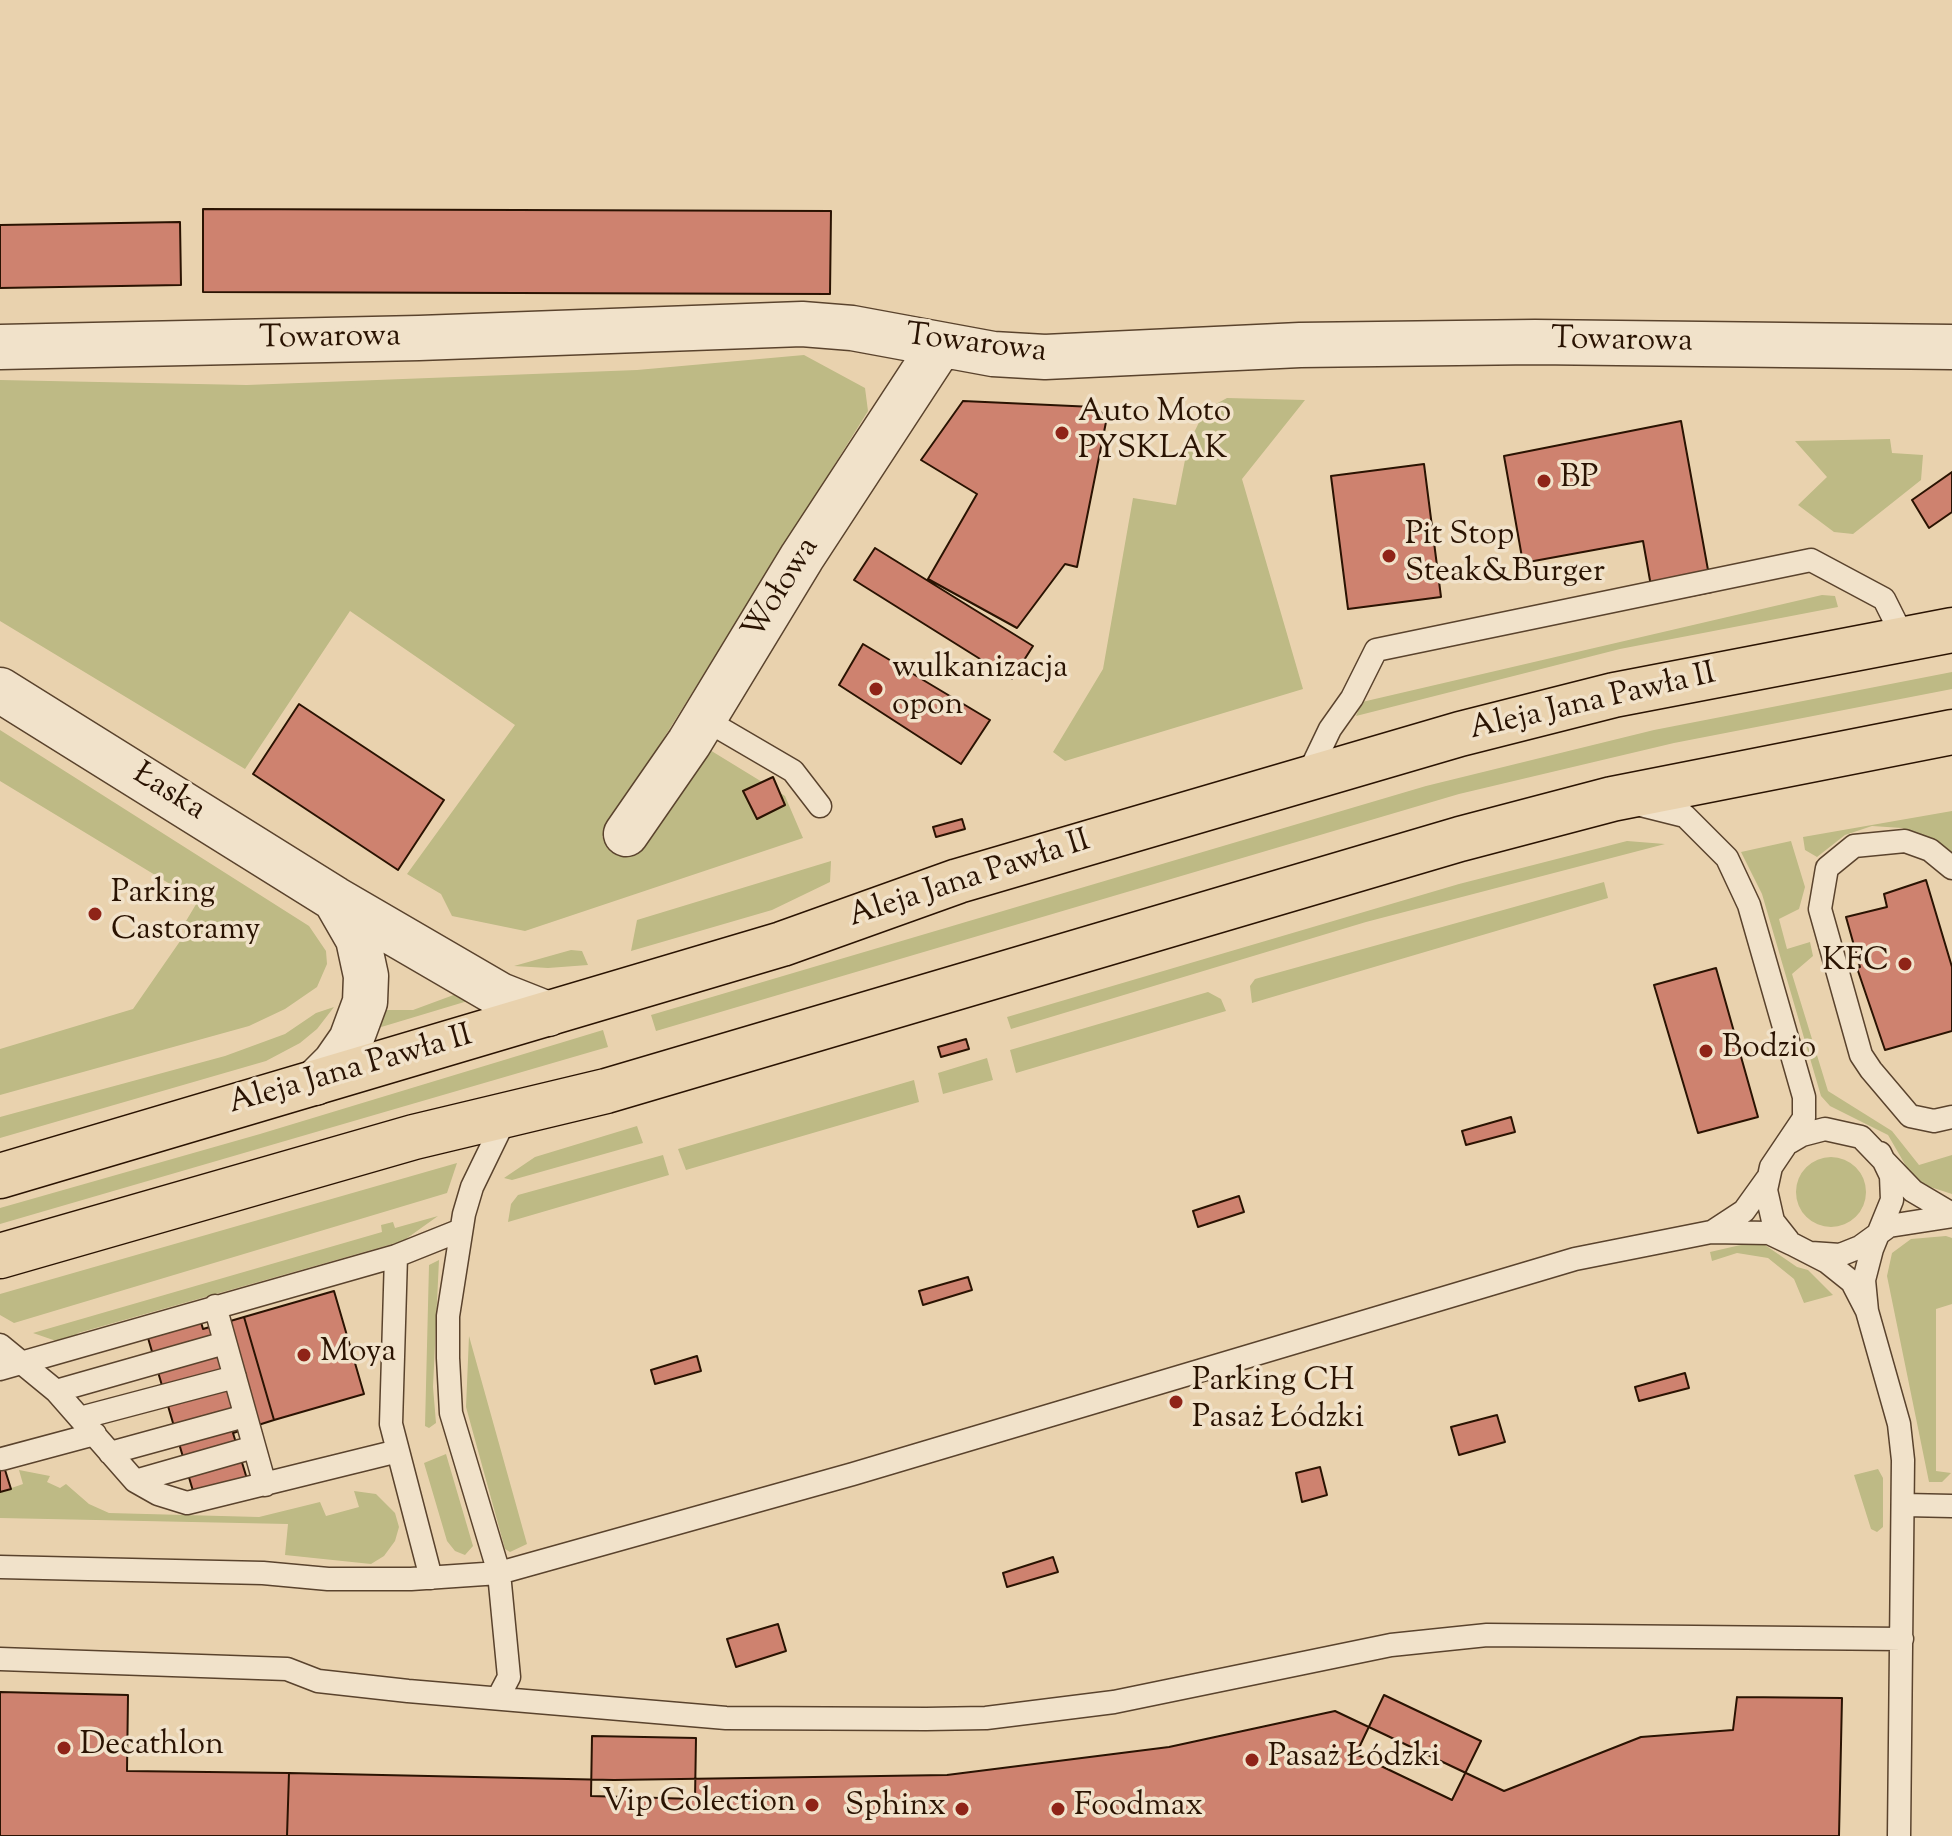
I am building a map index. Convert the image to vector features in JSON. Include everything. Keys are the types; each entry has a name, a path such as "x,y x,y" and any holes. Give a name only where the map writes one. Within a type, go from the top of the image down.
{"main road":[{"name":"Aleja Jana Pawła II","path":"0,1176 782,944 958,881 1307,777 1614,695 1952,630"},
{"path":"0,1256 414,1137 606,1091 1444,843 1612,799 1952,732"}],"street":[{"name":"Towarowa","path":"0,347 419,338 802,324 852,328 940,346 1045,357 1300,345 1535,342 1952,347"},
{"name":"Wołowa","path":"626,834 704,719 802,557 940,346"},
{"name":"Łaska","path":"0,690 335,899 500,995 548,1014"},
{"name":"Łaska","path":"315,1083 335,1063 351,1040 365,1002 366,976 358,939 335,899"}],"lane":[{"path":"1307,777 1330,729 1352,698 1376,650 1811,560 1884,599 1903,637"},
{"path":"704,719 793,771 820,806"},
{"path":"1612,799 1685,816 1712,840 1737,876 1749,905 1804,1097 1804,1118 1783,1148 1768,1178 1744,1211 1711,1232"},
{"path":"1952,868 1930,850 1905,841 1854,846 1827,868 1820,909 1866,1062 1889,1095 1910,1116 1934,1121 1952,1117"},
{"path":"498,1698 509,1677 499,1573 451,1413 448,1316 461,1230 472,1187 507,1114"},
{"path":"1783,1148 1802,1135 1825,1129 1861,1137 1880,1153 1913,1191 1952,1215"},
{"path":"1880,1153 1893,1188 1889,1212 1878,1232 1864,1280 1867,1311 1899,1424 1905,1505 1899,1836"},
{"path":"1768,1178 1769,1212 1778,1230 1852,1282 1867,1311"},
{"path":"0,1567 421,1579 499,1573 853,1474 1575,1259 1711,1232 1769,1233 1801,1248 1830,1255 1850,1252 1889,1226 1952,1215"},
{"path":"0,1369 396,1256 461,1230"},
{"path":"396,1256 391,1408 421,1579"},
{"path":"215,1306 265,1485"},
{"path":"56,1391 225,1343"},
{"path":"0,1345 24,1361 56,1391 135,1481 158,1494 187,1503 398,1451"},
{"path":"2,1459 87,1426 235,1377"},
{"path":"110,1453 245,1416"},
{"path":"135,1481 254,1447"},
{"path":"1905,1505 1952,1506"},
{"path":"0,1659 287,1669 318,1681 726,1718 986,1718 1114,1702 1391,1645 1487,1635 1902,1639"}],"shaded area":[{"path":"804,355 865,388 868,411 602,837 632,854 705,747 785,796 803,838 525,931 452,916 441,894 407,874 515,725 350,611 245,769 0,621 0,380 247,385 637,370"},
{"path":"1227,398 1305,400 1242,479 1303,689 1065,761 1053,752 1103,669 1133,498 1176,505 1188,445 1205,410"},
{"path":"1890,439 1892,453 1923,455 1921,480 1853,534 1834,532 1798,505 1827,477 1795,441"},
{"path":"1822,595 1835,596 1838,607 1620,649 1356,716 1362,702"},
{"path":"1952,672 1952,689 1674,743 1459,794 656,1031 651,1015 1426,786 1654,730"},
{"path":"0,730 309,926 326,951 327,964 317,987 285,1009 249,1026 0,1095 0,1049 133,1009 185,934 183,926 198,901 0,781"},
{"path":"1952,811 1952,854 1902,828 1872,826 1845,835 1817,857 1805,850 1803,837"},
{"path":"1627,841 1665,844 1366,922 1011,1029 1007,1017 1459,884"},
{"path":"1791,841 1805,887 1799,909 1779,919 1787,949 1810,942 1813,956 1792,974 1828,1091 1892,1131 1919,1165 1952,1155 1952,1194 1921,1184 1910,1173 1888,1135 1830,1106 1821,1096 1762,894 1741,852"},
{"path":"831,861 830,882 772,910 631,951 637,920"},
{"path":"1604,882 1608,898 1252,1003 1250,986 1255,979"},
{"path":"571,950 582,951 588,965 548,968 514,966"},
{"path":"1208,992 1221,999 1226,1011 1016,1073 1010,1050"},
{"path":"459,993 471,1000 378,1028 383,1010 413,1010"},
{"path":"334,1007 317,1029 300,1043 266,1061 0,1138 0,1117 225,1056 285,1034 316,1013"},
{"path":"603,1030 608,1047 0,1224 0,1208 260,1134"},
{"path":"987,1058 993,1080 943,1094 938,1073"},
{"path":"914,1080 919,1102 686,1170 678,1149"},
{"path":"637,1126 643,1143 512,1180 504,1178 535,1157"},
{"path":"663,1155 669,1175 508,1222 511,1204 518,1195"},
{"path":"1831,1157 1856,1167 1866,1192 1856,1217 1831,1227 1806,1217 1796,1192 1806,1167"},
{"path":"457,1163 447,1193 14,1323 0,1315 0,1294"},
{"path":"438,1216 403,1241 78,1333 73,1340 62,1343 33,1333 382,1232 381,1225 393,1222 395,1228"},
{"path":"1952,1238 1952,1304 1936,1309 1936,1471 1951,1473 1942,1482 1929,1482 1887,1276 1892,1253 1911,1239"},
{"path":"1745,1244 1765,1245 1797,1267 1808,1270 1833,1295 1804,1303 1794,1279 1768,1258 1737,1253 1712,1261 1710,1252"},
{"path":"439,1260 433,1387 436,1423 429,1428 425,1426 429,1265"},
{"path":"469,1336 527,1544 510,1552 505,1549 466,1407"},
{"path":"446,1454 473,1546 465,1555 455,1551 447,1541 424,1463"},
{"path":"1878,1469 1883,1478 1883,1527 1877,1532 1871,1529 1854,1475"},
{"path":"19,1470 50,1476 47,1482 60,1488 66,1484 89,1504 109,1513 259,1517 320,1502 326,1516 359,1507 354,1491 376,1494 395,1513 399,1527 395,1541 384,1556 371,1564 285,1555 288,1524 0,1518 0,1492 23,1484"}],"building":[{"path":"203,209 831,211 830,294 203,292"},
{"path":"180,222 181,285 0,288 0,225"},
{"path":"963,401 1094,407 1107,417 1077,567 1065,564 1017,628 928,579 977,494 921,460"},
{"path":"1681,421 1712,592 1654,603 1643,541 1523,563 1504,456"},
{"path":"1424,464 1441,597 1348,609 1331,476"},
{"path":"1952,472 1952,512 1929,528 1912,500"},
{"path":"875,548 1033,646 1012,679 854,580"},
{"path":"863,644 990,720 961,764 839,685"},
{"path":"299,704 444,800 398,870 253,774"},
{"path":"773,777 785,805 757,819 743,791"},
{"path":"962,819 965,829 936,837 933,827"},
{"name":"KFC","path":"1926,880 1952,967 1952,1031 1885,1050 1857,968 1860,967 1846,917 1887,907 1884,894"},
{"name":"Bodzio","path":"1716,968 1758,1117 1698,1133 1654,985"},
{"path":"966,1039 969,1049 941,1057 938,1047"},
{"path":"1511,1117 1515,1132 1466,1145 1462,1131"},
{"path":"1239,1196 1244,1212 1198,1227 1193,1211"},
{"path":"968,1277 972,1290 923,1305 919,1291"},
{"name":"Moya","path":"334,1291 364,1394 274,1420 244,1317"},
{"path":"196,1305 203,1329 244,1317 274,1420 233,1433 251,1492 198,1508 143,1321"},
{"path":"697,1356 701,1371 655,1384 651,1370"},
{"path":"1685,1373 1689,1388 1639,1401 1635,1387"},
{"path":"1497,1415 1505,1442 1459,1455 1451,1427"},
{"path":"0,1454 11,1489 0,1492"},
{"path":"1320,1467 1327,1495 1302,1502 1296,1473"},
{"path":"1053,1557 1058,1572 1007,1587 1003,1573"},
{"path":"778,1624 786,1651 736,1667 727,1639"},
{"name":"Decathlon","path":"0,1692 128,1695 127,1771 289,1773 287,1836 0,1836"},
{"path":"1384,1695 1481,1741 1452,1800 1356,1754"},
{"name":"Pasaż Łódzki","path":"1737,1697 1842,1698 1839,1836 287,1836 289,1773 614,1780 947,1775 1169,1747 1335,1711 1504,1791 1641,1737 1733,1730"},
{"path":"592,1736 696,1738 695,1799 591,1796"}],"place":[{"name":"Auto Moto PYSKLAK","path":"1062,433"},
{"name":"BP","path":"1544,481"},
{"name":"Pit Stop Steak&Burger","path":"1389,556"},
{"name":"wulkanizacja opon","path":"876,689"},
{"name":"Parking Castoramy","path":"95,914"},
{"name":"KFC","path":"1905,964"},
{"name":"Bodzio","path":"1706,1051"},
{"name":"Moya","path":"304,1355"},
{"name":"Parking CH Pasaż Łódzki","path":"1176,1402"},
{"name":"Decathlon","path":"64,1748"},
{"name":"Pasaż Łódzki","path":"1252,1760"},
{"name":"Vip Colection","path":"812,1805"},
{"name":"Sphinx","path":"962,1809"},
{"name":"Foodmax","path":"1058,1809"}]}
